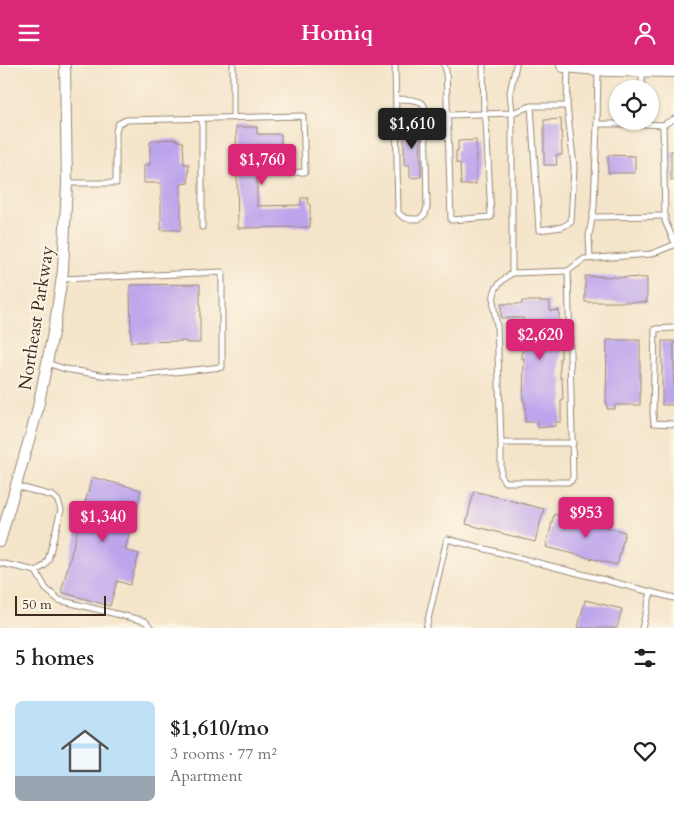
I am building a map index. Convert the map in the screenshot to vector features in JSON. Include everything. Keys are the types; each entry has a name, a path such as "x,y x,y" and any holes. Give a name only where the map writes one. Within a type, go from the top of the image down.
{"main road":[{"path":"564,65 674,70"}],"street":[{"name":"Northeast Parkway","path":"0,541 37,412 62,279 67,183 65,65"}],"lane":[{"path":"233,65 233,117"},
{"path":"395,65 398,212 401,217 419,219 425,214 427,207 425,108 421,102 409,99 396,99"},
{"path":"444,65 446,70 451,220 491,217 486,121 484,114 483,65"},
{"path":"512,273 512,113 510,92 516,65"},
{"path":"532,106 539,230 562,227 571,222 574,167 567,106 568,65"},
{"path":"590,258 590,236 594,207 598,68"},
{"path":"642,70 642,80"},
{"path":"448,115 512,113 532,106 567,106"},
{"path":"67,183 116,183 116,131 118,124 126,120 303,116 305,172 280,173"},
{"path":"202,119 202,227"},
{"path":"659,125 664,125 674,119"},
{"path":"597,124 609,124"},
{"path":"568,271 573,477 568,482 505,482 501,476 497,325 494,312 494,297 498,285 512,273 568,271 584,259 651,254 674,243 665,221 664,125"},
{"path":"593,217 665,216"},
{"path":"47,363 65,369 127,377 222,367 222,272 62,279"},
{"path":"674,328 655,329 653,413 654,423 674,424"},
{"path":"501,443 573,443"},
{"path":"0,563 36,571 44,566 48,560 60,510 58,501 53,496 16,486"},
{"path":"426,628 448,539 674,598"},
{"path":"36,571 46,589 59,600 145,621 151,628"},
{"path":"642,628 651,592"}],"building":[{"path":"561,119 562,155 556,155 557,165 544,165 544,120"},
{"path":"401,125 419,126 421,137 421,177 410,178 410,165 404,165 404,134 402,134"},
{"path":"236,127 257,127 257,134 281,134 281,150 277,150 277,153 272,153 272,150 257,150 257,154 263,154 263,161 257,161 257,206 301,205 301,198 308,198 310,205 310,227 238,228"},
{"path":"177,139 177,141 183,142 184,164 189,164 188,183 181,184 181,230 161,230 161,183 144,183 144,165 150,165 150,142"},
{"path":"476,140 476,184 461,185 460,163 456,163 458,141"},
{"path":"671,151 674,151 674,180 671,180"},
{"path":"608,155 635,156 635,173 608,173"},
{"path":"585,276 647,278 647,302 585,302"},
{"path":"200,284 200,343 186,343 186,341 131,342 130,285"},
{"path":"522,301 550,301 550,311 559,310 559,335 561,335 560,378 562,378 563,401 561,401 561,422 555,422 555,426 538,428 538,422 525,422 525,401 523,401 524,358 522,359 523,318 501,318 501,304 522,304"},
{"path":"607,340 640,340 640,405 615,405 615,409 607,409"},
{"path":"662,341 674,341 674,405 662,405"},
{"path":"92,477 141,490 125,550 139,554 130,585 117,581 110,606 61,592"},
{"path":"474,491 544,509 535,542 466,524"},
{"path":"554,514 625,532 617,565 546,547"},
{"path":"585,600 622,609 617,628 578,628"}]}
